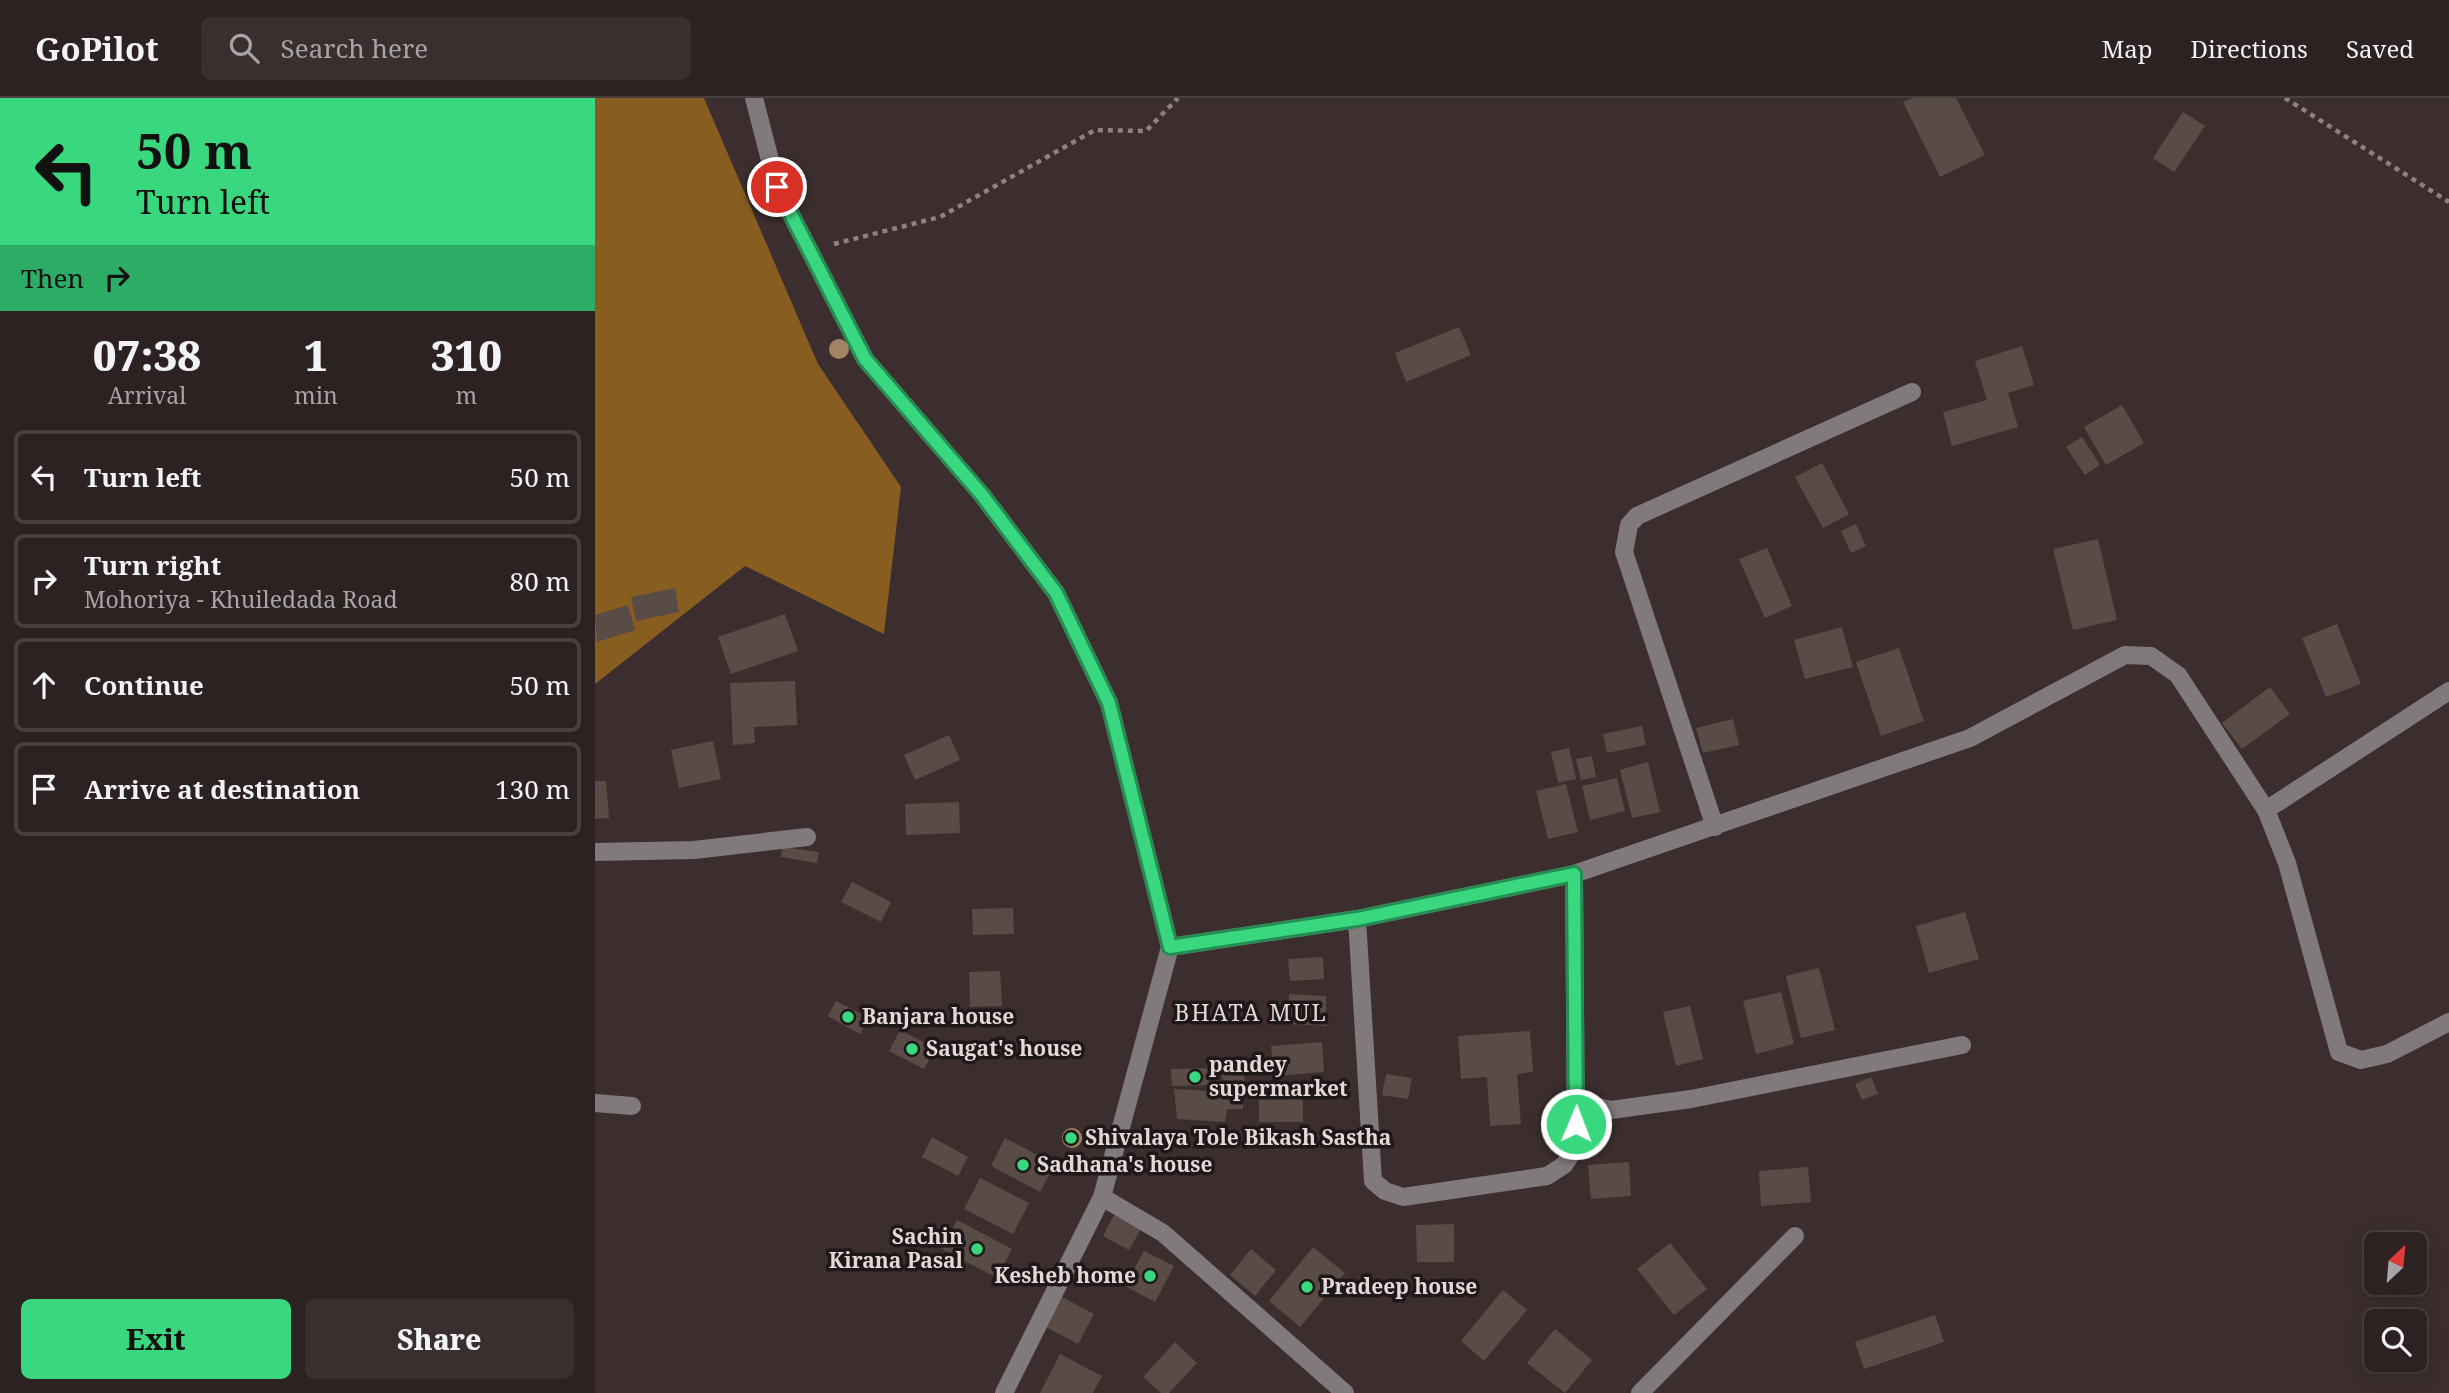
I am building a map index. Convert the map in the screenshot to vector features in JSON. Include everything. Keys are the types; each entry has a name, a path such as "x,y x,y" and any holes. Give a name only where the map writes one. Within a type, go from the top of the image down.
{"street":[{"path":"754,98 777,187 865,359 982,495 1056,593 1109,703 1170,947 1102,1198 1005,1393"},
{"path":"1714,827 1624,552 1629,525 1637,516 1912,392"},
{"path":"1170,947 1357,919 1574,874 1970,738 2125,655 2151,656 2178,675 2266,810 2287,863 2339,1052 2361,1060 2387,1054 2449,1021"},
{"path":"2266,810 2449,691"},
{"path":"595,852 694,850 807,837"},
{"path":"1357,919 1373,1181 1385,1191 1403,1197 1547,1176 1564,1165 1576,1147 1574,874"},
{"path":"1577,1102 1611,1110 1691,1099 1962,1045"},
{"path":"595,1103 632,1106"},
{"path":"1102,1198 1163,1233 1345,1393"},
{"path":"1640,1393 1795,1236"}],"path":[{"path":"811,254 838,242 940,217 1095,130 1146,131 1178,98"},
{"path":"2285,98 2449,202"}],"shaded area":[{"path":"595,98 704,98 818,364 901,487 884,634 745,566 595,684"}],"building":[{"path":"1912,98 1956,98 1985,155 1940,177 1903,102"},
{"path":"2183,112 2205,126 2174,172 2153,158"},
{"path":"1459,327 1471,355 1406,382 1395,353"},
{"path":"2022,346 2034,385 2008,393 2018,427 1952,446 1943,412 1987,400 1975,361"},
{"path":"2122,405 2144,443 2106,465 2084,427"},
{"path":"2082,437 2100,465 2085,475 2066,447"},
{"path":"1822,463 1849,514 1823,528 1795,477"},
{"path":"1856,524 1866,546 1851,553 1841,531"},
{"path":"2098,539 2117,620 2073,630 2053,549"},
{"path":"1767,548 1792,606 1765,618 1739,559"},
{"path":"675,588 679,612 636,621 631,597"},
{"path":"628,605 635,630 597,642 595,615"},
{"path":"785,614 798,651 731,674 718,637"},
{"path":"2337,624 2361,684 2326,697 2302,638"},
{"path":"1842,627 1853,667 1805,679 1794,640"},
{"path":"1899,648 1924,721 1881,736 1856,662"},
{"path":"795,681 797,725 754,727 755,743 733,745 730,683"},
{"path":"2270,687 2290,714 2242,749 2222,723"},
{"path":"1733,719 1739,745 1703,753 1696,728"},
{"path":"1642,726 1646,745 1607,753 1603,734"},
{"path":"949,735 960,760 915,780 904,755"},
{"path":"713,741 721,779 679,788 671,750"},
{"path":"1569,748 1576,779 1558,783 1551,752"},
{"path":"1592,756 1596,777 1581,780 1576,759"},
{"path":"1648,762 1660,812 1632,818 1620,770"},
{"path":"1617,778 1625,811 1590,820 1582,786"},
{"path":"595,781 606,781 609,818 595,819"},
{"path":"1566,784 1578,832 1548,839 1536,791"},
{"path":"959,802 960,833 906,835 905,804"},
{"path":"782,847 819,852 817,863 781,857"},
{"path":"852,882 891,902 881,922 841,902"},
{"path":"1013,908 1014,934 973,935 972,909"},
{"path":"1965,912 1979,959 1929,973 1916,926"},
{"path":"1323,957 1324,979 1290,981 1288,959"},
{"path":"1819,968 1835,1030 1801,1038 1786,976"},
{"path":"1000,971 1002,1006 970,1007 969,972"},
{"path":"1781,992 1794,1044 1756,1054 1743,1001"},
{"path":"1289,994 1326,996 1326,1026 1288,1024"},
{"name":"Banjara house","path":"836,1001 869,1018 860,1034 828,1016"},
{"path":"1690,1006 1703,1059 1676,1066 1663,1012"},
{"name":"Saugat's house","path":"900,1030 935,1048 924,1069 889,1051"},
{"path":"1530,1031 1533,1072 1517,1074 1521,1124 1490,1126 1487,1077 1461,1079 1458,1036"},
{"path":"1322,1042 1324,1072 1274,1076 1271,1046"},
{"name":"pandey supermarket","path":"1218,1068 1219,1085 1172,1086 1171,1069"},
{"path":"1244,1072 1245,1084 1223,1086 1222,1074"},
{"path":"1386,1074 1412,1078 1408,1099 1382,1095"},
{"path":"1871,1077 1878,1094 1862,1100 1855,1084"},
{"path":"1174,1089 1243,1093 1243,1109 1227,1109 1225,1122 1177,1119"},
{"path":"1259,1096 1303,1096 1303,1122 1259,1122"},
{"path":"1595,1119 1597,1144 1583,1145 1581,1120"},
{"path":"932,1137 968,1157 958,1176 922,1157"},
{"name":"Sadhana's house","path":"1005,1138 1055,1164 1040,1192 991,1166"},
{"path":"1629,1162 1631,1196 1591,1199 1588,1165"},
{"path":"1808,1167 1811,1202 1761,1206 1759,1171"},
{"path":"980,1178 1029,1203 1013,1234 964,1209"},
{"path":"1114,1215 1141,1229 1129,1250 1103,1236"},
{"name":"Sachin Kirana Pasal","path":"957,1220 1012,1249 997,1278 942,1249"},
{"path":"1454,1224 1454,1262 1417,1262 1416,1225"},
{"path":"1670,1243 1707,1289 1674,1315 1637,1269"},
{"name":"Pradeep house","path":"1313,1247 1345,1273 1300,1327 1269,1301"},
{"path":"1251,1249 1276,1270 1255,1296 1230,1275"},
{"name":"Kesheb home","path":"1144,1251 1174,1266 1155,1302 1125,1286"},
{"path":"1503,1290 1527,1310 1484,1361 1461,1341"},
{"path":"1060,1296 1094,1314 1078,1344 1044,1326"},
{"path":"1935,1315 1944,1342 1864,1369 1855,1342"},
{"path":"1555,1329 1592,1360 1565,1393 1527,1363"},
{"path":"1175,1342 1197,1363 1169,1393 1161,1393 1143,1377"},
{"path":"1060,1354 1102,1376 1093,1393 1040,1393"}],"place":[{"name":"Banjara house","path":"848,1017"},
{"name":"Saugat's house","path":"912,1049"},
{"name":"pandey supermarket","path":"1195,1077"},
{"name":"Shivalaya Tole Bikash Sastha","path":"1071,1138"},
{"name":"Sadhana's house","path":"1023,1165"},
{"name":"Sachin Kirana Pasal","path":"977,1249"},
{"name":"Kesheb home","path":"1150,1276"},
{"name":"Pradeep house","path":"1307,1287"}],"district":[{"name":"BHATA MUL","path":"1251,1013"}],"route":[{"path":"777,187 865,359 982,495 1056,593 1109,703 1170,947 1357,919 1574,874 1576,1124"}]}
